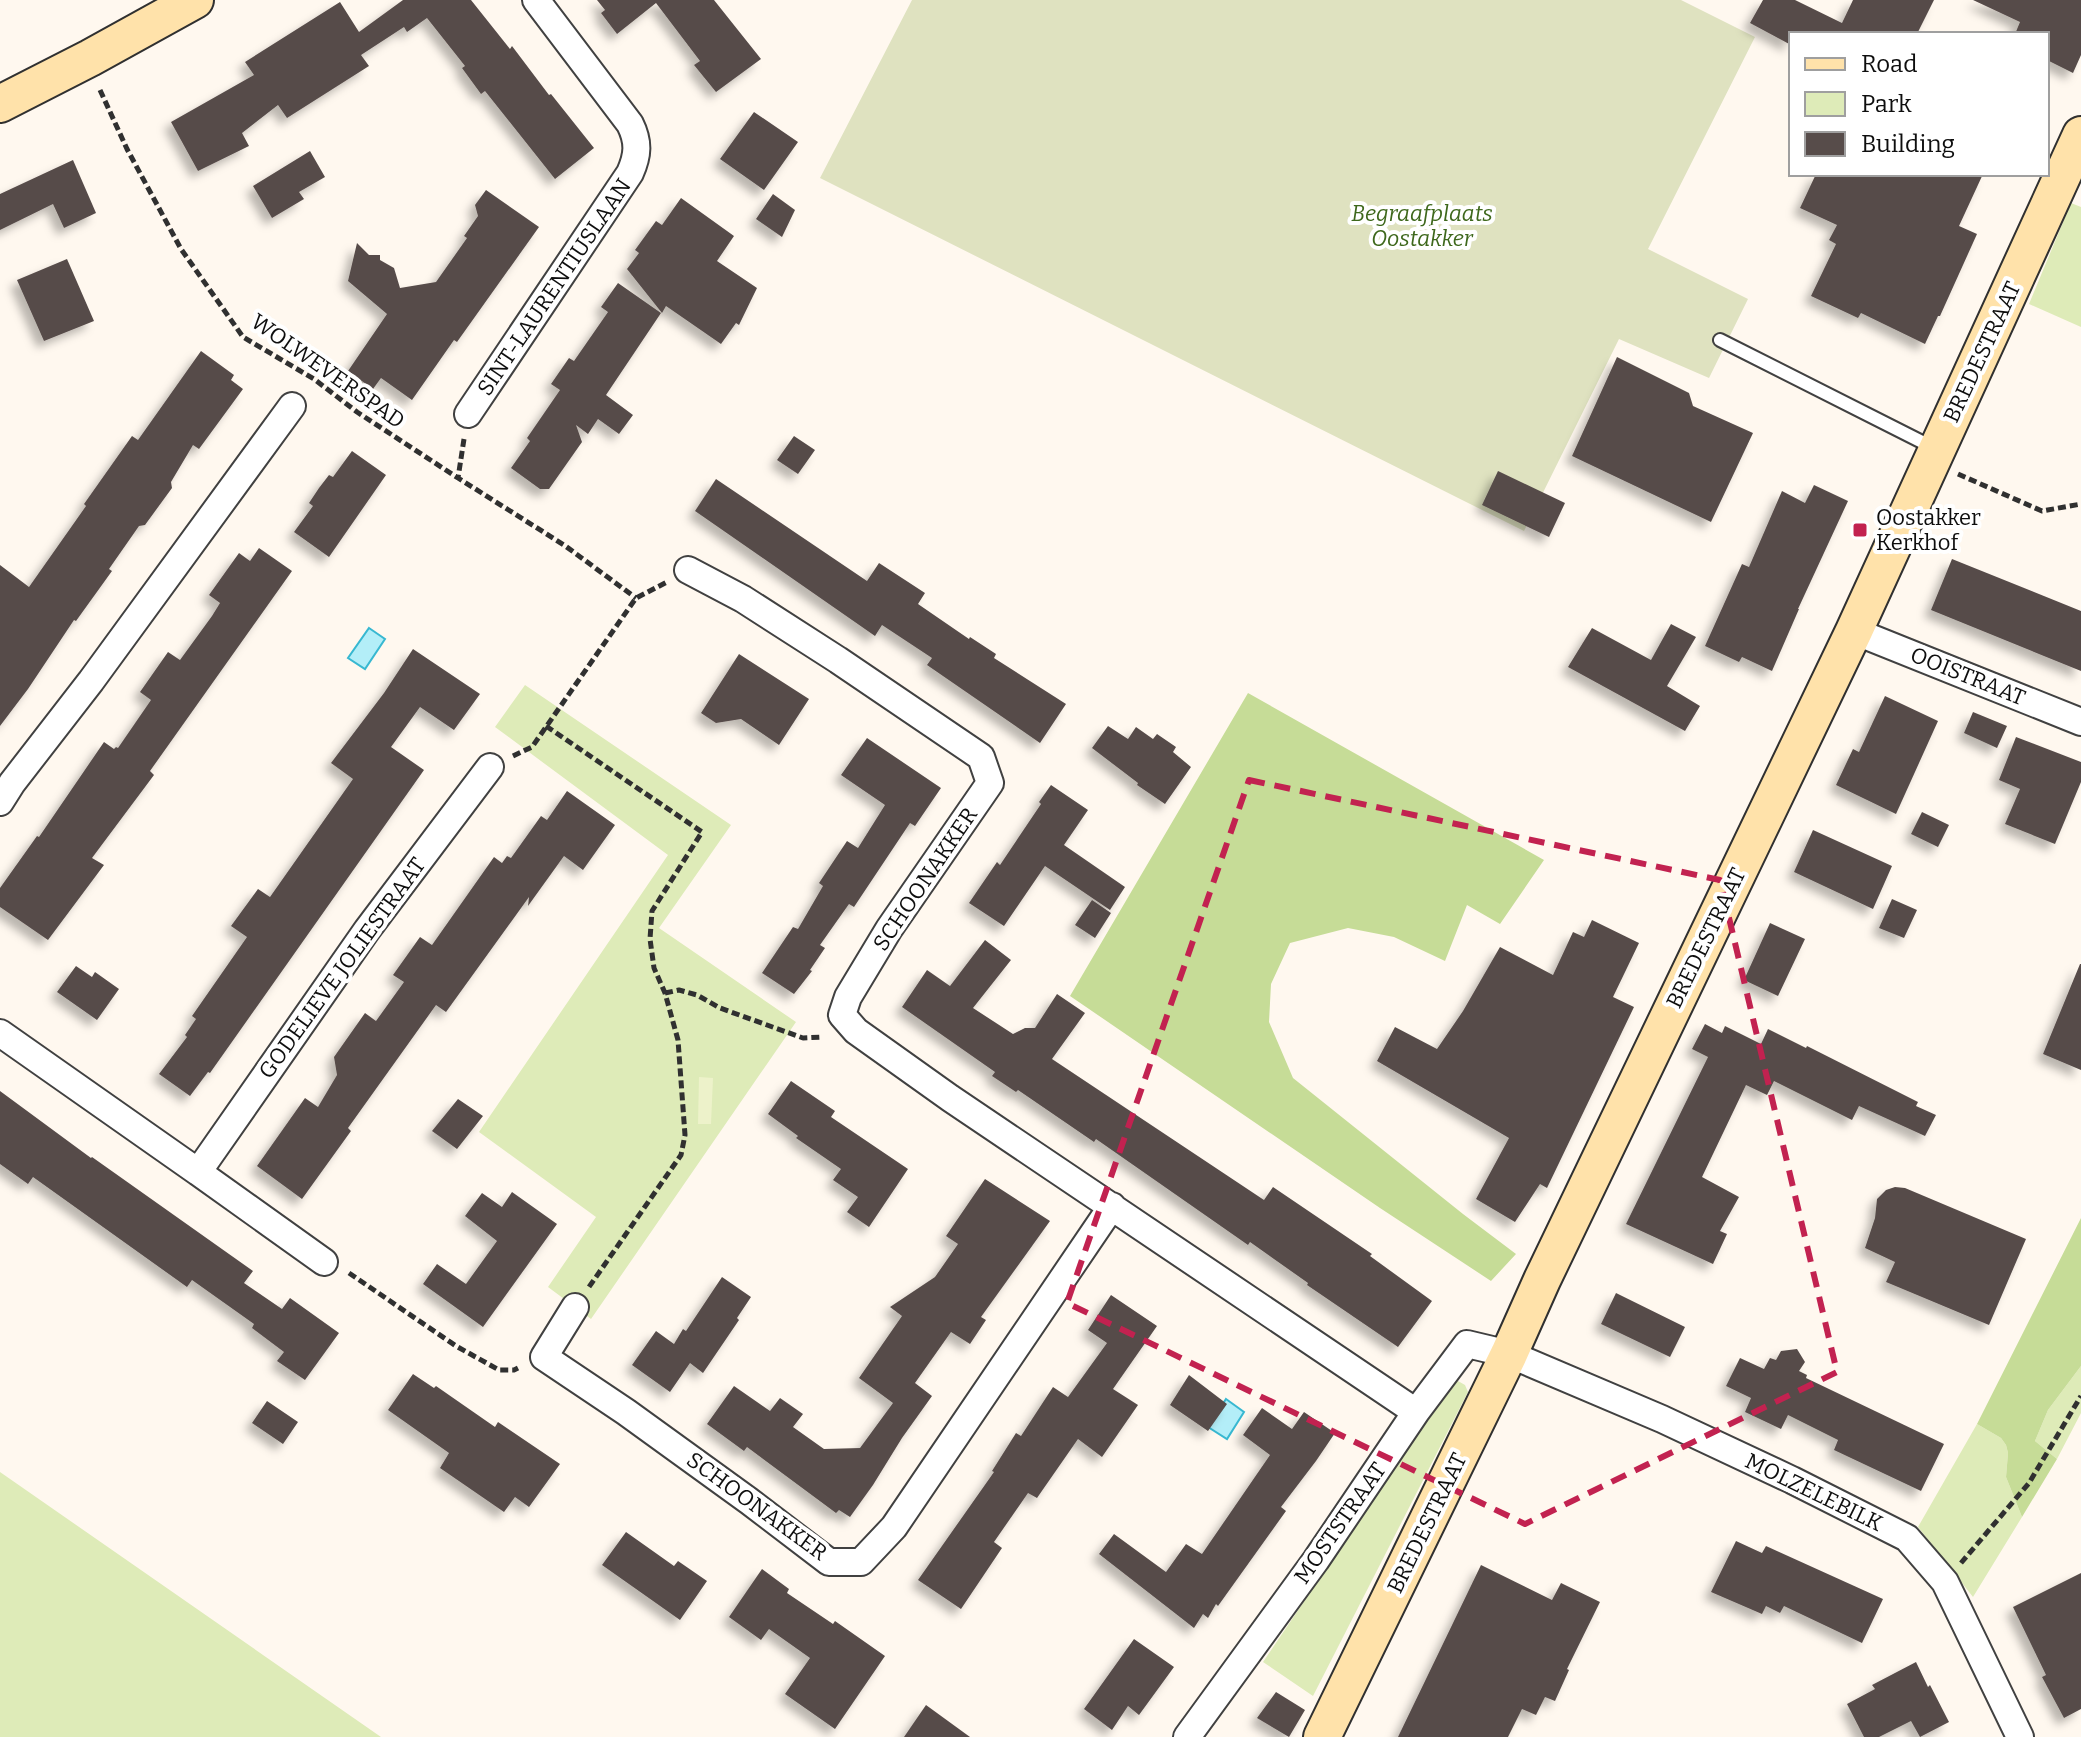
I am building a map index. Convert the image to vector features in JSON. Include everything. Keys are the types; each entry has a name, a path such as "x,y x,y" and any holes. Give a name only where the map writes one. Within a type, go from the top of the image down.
{"street":[{"path":"0,104 195,0"},
{"name":"SINT-LAURENTIUSLAAN","path":"468,414 630,173 638,156 637,136 630,124 536,0"},
{"name":"BREDESTRAAT","path":"1322,1737 1509,1354 1555,1252 1854,631 2081,135"},
{"path":"4,787 91,681 292,406"},
{"name":"SCHOONAKKER","path":"688,570 743,599 981,757 990,783 889,929 848,997 842,1015 856,1031"},
{"name":"OOISTRAAT","path":"1854,631 2081,722"},
{"name":"GODELIEVE JOLIESTRAAT","path":"198,1172 367,930 490,767"},
{"path":"856,1031 950,1098 1416,1412"},
{"path":"0,1033 324,1262"},
{"name":"SCHOONAKKER","path":"544,1357 638,1420 829,1562 861,1562 894,1527 1112,1206"},
{"path":"544,1357 575,1307"},
{"name":"MOSTSTRAAT","path":"1187,1737 1467,1344 1509,1354"},
{"name":"MOLZELEBILK","path":"1509,1354 1662,1419 1907,1538 1945,1582 2020,1737"}],"lane":[{"path":"1720,340 1933,459"}],"path":[{"name":"WOLWEVERSPAD","path":"90,58 103,99 181,249 243,337 314,379 357,412 564,545 636,598"},
{"path":"458,478 468,414"},
{"path":"1933,459 2042,511 2081,504"},
{"path":"490,767 532,747 636,598 688,570"},
{"path":"546,726 702,832 652,911 650,939 654,968 665,993 678,1040 685,1135 681,1155 575,1307"},
{"path":"665,993 679,990 697,995 720,1008 803,1038 856,1031"},
{"path":"324,1262 334,1263 456,1346 499,1370 514,1370 544,1357"},
{"path":"1945,1582 2029,1483 2081,1396"}],"highlighted area":[{"path":"1249,780 1720,880 1837,1372 1525,1524 1067,1303"}],"green space":[{"name":"Begraafplaats Oostakker","path":"912,0 1681,0 1755,37 1648,249 1748,299 1709,378 1619,339 1524,531 820,178"},
{"path":"2071,203 2081,207 2081,327 2029,304"},
{"path":"525,685 731,825 659,928 796,1022 591,1319 548,1287 596,1217 479,1132 668,855 495,727"},
{"path":"1248,693 1544,860 1500,924 1467,905 1445,961 1394,937 1348,928 1290,943 1271,984 1269,1022 1293,1078 1516,1254 1491,1281 1070,996"},
{"path":"699,1077 713,1078 711,1124 698,1124"},
{"path":"2081,1218 2081,1366 2048,1410 2035,1441 2057,1459 2022,1517 2006,1477 2006,1445 2001,1438 1977,1424"},
{"path":"2081,1366 2081,1413 2057,1459 2035,1441 2048,1410"},
{"path":"1458,1381 1465,1385 1468,1392 1313,1696 1263,1662 1451,1384"},
{"path":"1977,1424 2001,1438 2006,1445 2006,1477 2022,1517 1973,1597 1918,1527"},
{"path":"0,1472 381,1737 0,1737"}],"water":[{"path":"369,628 385,639 365,669 348,658"},
{"path":"1226,1399 1244,1412 1227,1439 1208,1427"}],"building":[{"path":"403,0 471,0 594,148 555,179 485,91 481,94 462,68 465,66 427,18 407,32 404,27 361,55 369,66 287,118 278,105 242,133 249,146 198,171 171,122 254,75 245,62 340,2 359,32"},
{"path":"597,0 714,0 761,59 716,92 694,65 700,61 656,3 617,34 601,13 605,10"},
{"path":"1763,0 1795,0 1842,23 1853,0 1934,0 1918,32 1789,32 1789,44 1750,23"},
{"path":"1973,0 2081,0 2081,55 2073,73 2049,61 2049,32 2016,32 2020,22"},
{"path":"754,112 798,142 764,190 720,159"},
{"path":"310,151 325,177 299,192 304,199 272,218 253,186"},
{"path":"73,160 96,213 64,228 53,204 0,230 0,194"},
{"path":"1815,176 1982,176 1959,226 1977,234 1925,344 1861,313 1858,318 1811,296 1836,244 1829,240 1837,225 1800,208"},
{"path":"486,190 539,227 412,400 381,378 373,389 348,371 387,314 348,281 357,243 369,255 380,255 380,260 394,268 400,288 436,282 467,238 464,236 478,216 475,205"},
{"path":"773,194 795,210 782,237 756,219"},
{"path":"681,198 734,236 717,261 757,288 739,325 736,323 721,344 666,306 662,313 627,269 639,253 635,250 656,221 662,225"},
{"path":"67,259 94,321 44,341 17,280"},
{"path":"618,283 661,313 606,395 633,415 619,434 598,419 588,434 576,425 582,442 549,489 540,489 511,468 530,441 527,438 560,390 551,384 569,358 574,361 608,312 601,307"},
{"path":"201,351 234,375 231,380 243,389 199,449 193,445 171,482 172,488 145,525 139,526 109,569 112,571 0,726 0,565 29,587 132,436 138,440"},
{"path":"1617,357 1689,393 1693,406 1753,433 1711,522 1572,456"},
{"path":"794,436 815,450 798,474 777,460"},
{"path":"352,451 386,475 329,557 294,532 313,506 309,503 319,488 329,475 333,477"},
{"path":"1498,471 1565,503 1549,537 1482,505"},
{"path":"716,479 867,581 879,563 925,593 918,604 1066,704 1040,743 927,665 932,658 882,625 875,636 695,511"},
{"path":"1814,485 1848,501 1772,671 1742,657 1739,662 1705,646 1742,564 1749,567 1782,491 1805,503"},
{"path":"259,548 292,571 150,771 154,775 92,858 104,865 48,940 0,907 0,888 104,742 114,749 118,748 151,700 140,692 168,652 180,660 212,616 220,603 209,595 239,553 250,561"},
{"path":"1952,559 2081,611 2081,671 1931,610"},
{"path":"1671,624 1696,637 1667,686 1700,706 1685,731 1568,667 1592,628 1651,660"},
{"path":"413,649 480,694 454,730 420,707 391,747 424,770 210,1073 190,1096 159,1074 187,1037 185,1035 196,1019 192,1016 247,937 231,926 258,889 270,897 353,779 331,763"},
{"path":"739,654 809,699 779,745 741,719 716,723 701,713"},
{"path":"1885,696 1938,721 1896,814 1836,785 1853,749 1859,752"},
{"path":"1973,712 2007,726 1997,748 1964,733"},
{"path":"1108,726 1128,739 1136,727 1153,739 1157,734 1176,747 1173,752 1191,767 1165,804 1092,748"},
{"path":"2016,737 2081,762 2081,782 2055,844 2005,824 2020,789 1999,780"},
{"path":"867,738 941,788 915,826 910,823 854,907 849,904 820,945 825,948 812,971 794,994 762,973 793,927 798,929 823,886 819,883 847,841 858,848 885,805 841,775"},
{"path":"1051,785 1088,810 1064,845 1125,887 1110,910 1045,866 1004,926 969,903 997,862 1000,865"},
{"path":"567,791 615,825 583,870 564,856 528,906 529,897 446,1012 436,1005 348,1128 351,1131 302,1199 257,1166 305,1098 318,1107 337,1075 334,1057 365,1013 376,1021 404,982 393,975 420,937 432,945 494,857 502,863 507,856 511,858 541,816 547,820"},
{"path":"1922,812 1949,825 1938,847 1911,834"},
{"path":"1813,830 1892,866 1873,909 1794,872"},
{"path":"1892,899 1917,910 1904,938 1879,928"},
{"path":"1092,900 1111,913 1095,938 1075,925"},
{"path":"1592,920 1639,943 1613,997 1634,1007 1547,1188 1540,1184 1515,1222 1476,1199 1509,1138 1377,1061 1395,1027 1437,1049 1500,947 1553,975 1573,932 1584,937"},
{"path":"1770,923 1805,939 1778,996 1744,980"},
{"path":"985,940 1011,960 973,1008 1013,1034 1025,1028 1035,1028 1057,994 1085,1013 1052,1059 1264,1200 1273,1187 1372,1254 1370,1256 1432,1301 1398,1347 1250,1242 1248,1245 1096,1139 1094,1142 992,1076 995,1072 902,1007 927,970 950,986"},
{"path":"2081,964 2081,1070 2043,1054"},
{"path":"76,966 92,977 95,972 119,989 97,1020 57,992"},
{"path":"1705,1024 1722,1033 1725,1026 1761,1044 1768,1029 1918,1102 1916,1106 1936,1115 1925,1136 1859,1106 1852,1120 1774,1081 1767,1095 1746,1085 1702,1177 1739,1197 1720,1231 1727,1234 1713,1264 1626,1224 1708,1057 1692,1049"},
{"path":"791,1081 835,1111 831,1117 908,1169 869,1227 847,1212 858,1197 833,1180 841,1169 768,1114"},
{"path":"0,1091 253,1271 244,1283 282,1309 290,1298 339,1333 305,1380 277,1361 284,1352 252,1328 254,1324 192,1280 187,1287 33,1177 28,1184 0,1164"},
{"path":"458,1099 483,1116 457,1149 432,1131"},
{"path":"985,1179 1050,1221 981,1317 986,1320 970,1344 951,1332 915,1383 932,1396 850,1517 839,1510 836,1513 747,1447 744,1451 707,1424 734,1386 770,1411 780,1398 803,1414 793,1427 824,1449 860,1448 893,1403 859,1378 902,1316 890,1307 935,1277 958,1244 946,1236"},
{"path":"1905,1188 2026,1239 1989,1325 1886,1282 1895,1262 1865,1248 1875,1218 1877,1199 1886,1190"},
{"path":"512,1192 557,1224 483,1327 423,1284 437,1264 466,1284 497,1241 465,1216 482,1193 502,1207"},
{"path":"722,1277 751,1297 703,1373 690,1363 670,1392 632,1365 656,1331 674,1344"},
{"path":"1616,1293 1685,1327 1670,1357 1601,1324"},
{"path":"1111,1295 1157,1326 1113,1389 1138,1405 1102,1457 1078,1439 1037,1498 1028,1493 994,1542 1002,1548 961,1609 918,1580 994,1472 1016,1433 1021,1436 1053,1387 1068,1397 1107,1343 1088,1330"},
{"path":"1797,1349 1805,1362 1799,1371 1807,1375 1806,1378 1944,1444 1921,1491 1834,1450 1838,1440 1788,1415 1781,1429 1745,1412 1751,1398 1726,1386 1740,1358 1764,1369 1770,1358 1776,1360 1781,1351"},
{"path":"413,1374 434,1388 436,1386 495,1427 498,1422 560,1464 529,1507 515,1497 504,1512 440,1468 449,1453 388,1410"},
{"path":"1189,1375 1227,1404 1208,1431 1170,1405"},
{"path":"267,1401 298,1422 283,1444 252,1423"},
{"path":"1262,1408 1292,1429 1304,1412 1335,1433 1281,1507 1286,1511 1218,1606 1216,1604 1208,1618 1203,1614 1194,1628 1099,1554 1114,1534 1166,1572 1186,1544 1202,1554 1270,1455 1243,1435"},
{"path":"626,1532 674,1566 678,1561 707,1581 680,1620 602,1565"},
{"path":"1736,1541 1762,1553 1766,1546 1883,1599 1862,1643 1784,1606 1780,1613 1766,1606 1762,1614 1711,1592"},
{"path":"1481,1565 1552,1600 1561,1583 1600,1602 1555,1701 1545,1697 1536,1715 1522,1709 1508,1737 1398,1737"},
{"path":"762,1569 789,1589 787,1593 833,1624 835,1621 885,1656 835,1729 785,1694 810,1658 769,1629 761,1640 729,1617"},
{"path":"2081,1573 2081,1709 2064,1718 2042,1677 2046,1675 2013,1607"},
{"path":"1134,1639 1174,1667 1139,1715 1128,1706 1112,1730 1084,1709"},
{"path":"1916,1662 1949,1722 1920,1737 1911,1721 1879,1737 1864,1737 1847,1704 1875,1689 1872,1685"},
{"path":"1276,1692 1305,1710 1289,1737 1257,1718"},
{"path":"926,1705 970,1737 904,1737"}],"place":[{"name":"Oostakker Kerkhof","path":"1860,530"}]}
